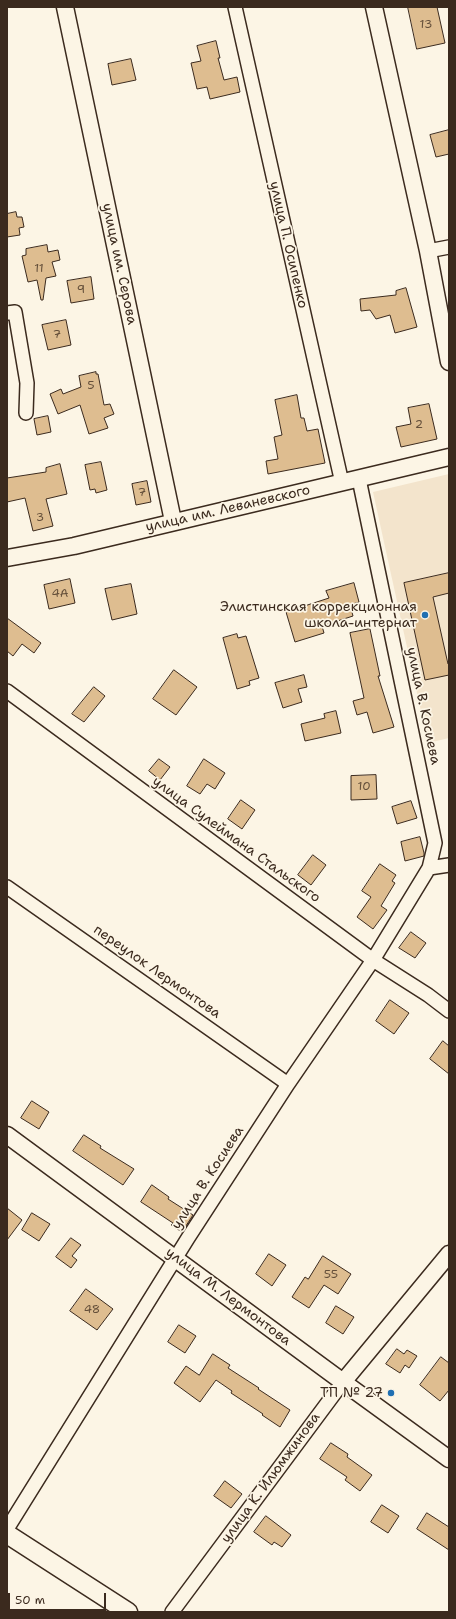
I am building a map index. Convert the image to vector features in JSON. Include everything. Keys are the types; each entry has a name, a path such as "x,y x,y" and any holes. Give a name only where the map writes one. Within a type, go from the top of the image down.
{"main road":[{"path":"7,1534 128,1612"}],"street":[{"name":"улица им. Серова","path":"65,7 173,522"},
{"name":"улица П. Осипенко","path":"235,7 342,483"},
{"path":"374,7 428,251 449,362"},
{"path":"428,251 449,246"},
{"path":"7,313 15,312 27,383 26,412"},
{"name":"улица им. Леваневского","path":"7,558 74,546 449,458"},
{"name":"улица В. Косиева","path":"7,1529 176,1258 288,1084 372,960 429,868 435,843 359,479"},
{"name":"улица Сулеймана Стальского","path":"7,691 372,960 428,995 449,1011"},
{"path":"429,868 449,865"},
{"name":"переулок Лермонтова","path":"7,887 288,1084"},
{"name":"улица М. Лермонтова","path":"7,1135 449,1459"},
{"name":"улица К. Илюмжинова","path":"172,1612 343,1382 449,1254"}],"shaded area":[{"name":"Элистинская коррекционная школа-интернат","path":"449,474 449,738 428,743 373,492"}],"building":[{"path":"408,7 437,7 445,43 417,49"},
{"path":"216,41 220,58 218,58 224,80 237,77 240,92 210,99 207,87 197,89 191,63 201,61 197,46"},
{"path":"131,59 136,80 112,85 108,64"},
{"path":"449,130 449,154 436,157 430,135"},
{"path":"16,212 17,217 22,217 24,227 19,228 20,235 7,237 7,214"},
{"path":"47,245 48,252 58,250 60,260 52,262 56,276 46,278 43,300 41,300 37,280 28,282 22,256 26,255 26,249"},
{"path":"91,277 94,299 71,303 67,281"},
{"path":"406,288 417,327 395,333 390,315 376,319 370,310 361,311 360,299 396,295 396,291"},
{"path":"66,320 71,345 48,350 42,325"},
{"path":"96,372 96,374 98,374 104,405 110,404 114,414 104,418 108,428 89,434 80,405 58,414 50,394 61,389 63,394 81,387 79,376"},
{"path":"297,395 301,418 304,418 307,431 318,429 325,463 268,474 266,461 278,459 274,437 282,435 275,400"},
{"path":"429,404 437,439 401,447 396,427 411,424 408,408"},
{"path":"48,416 51,432 37,435 34,419"},
{"path":"101,462 107,490 96,493 95,489 90,490 85,465"},
{"path":"60,464 67,494 46,499 53,526 33,531 25,498 7,502 7,478 46,472 46,468"},
{"path":"147,481 151,502 136,505 132,484"},
{"path":"449,573 449,593 433,597 449,664 449,675 425,680 404,583"},
{"path":"70,579 75,603 49,609 44,585"},
{"path":"354,583 359,602 350,605 353,616 322,626 324,633 295,642 286,612 329,598 326,591"},
{"path":"131,584 137,614 112,620 105,589"},
{"path":"7,618 41,643 34,653 22,644 13,656 7,651"},
{"path":"370,629 380,676 378,676 394,727 373,733 367,712 357,715 353,701 364,698 350,633"},
{"path":"237,634 238,638 246,636 259,678 249,681 250,685 237,689 223,638"},
{"path":"174,670 197,687 176,715 153,699"},
{"path":"304,675 307,687 298,689 302,702 283,708 275,683"},
{"path":"94,687 105,696 84,722 72,714"},
{"path":"336,711 341,733 305,741 301,724 325,718 324,714"},
{"path":"159,759 170,767 160,780 149,771"},
{"path":"204,759 225,773 215,789 207,784 200,794 187,786"},
{"path":"376,775 377,799 351,800 351,776"},
{"path":"241,800 255,810 242,829 228,819"},
{"path":"411,801 417,818 397,824 392,807"},
{"path":"420,837 424,856 405,861 401,842"},
{"path":"313,855 326,865 311,885 298,875"},
{"path":"380,864 396,875 392,881 395,883 381,906 387,910 373,929 357,917 371,897 362,891"},
{"path":"411,932 426,943 415,958 399,948"},
{"path":"390,1000 409,1013 394,1034 376,1021"},
{"path":"443,1041 449,1046 449,1074 430,1059"},
{"path":"32,1101 49,1112 39,1129 21,1118"},
{"path":"84,1135 101,1146 100,1148 134,1169 123,1185 73,1151"},
{"path":"152,1185 169,1197 168,1199 193,1215 182,1232 171,1225 173,1223 141,1202"},
{"path":"7,1208 22,1220 7,1240"},
{"path":"32,1213 50,1224 39,1241 22,1230"},
{"path":"71,1238 81,1245 72,1256 77,1260 71,1268 56,1257"},
{"path":"269,1254 286,1265 272,1286 256,1274"},
{"path":"323,1256 351,1274 338,1294 324,1285 309,1308 292,1297 305,1277 308,1279"},
{"path":"86,1289 113,1309 97,1330 70,1311"},
{"path":"336,1306 354,1317 343,1334 326,1323"},
{"path":"179,1325 196,1336 185,1353 168,1342"},
{"path":"397,1349 404,1354 407,1350 417,1356 409,1368 405,1365 400,1373 386,1364"},
{"path":"213,1354 230,1365 228,1368 290,1410 280,1427 231,1393 232,1391 216,1380 200,1402 174,1383 186,1366 199,1375"},
{"path":"441,1357 449,1363 449,1390 440,1401 420,1385"},
{"path":"331,1443 348,1454 347,1457 372,1475 360,1491 345,1480 347,1477 320,1459"},
{"path":"225,1481 242,1494 231,1508 214,1496"},
{"path":"382,1505 399,1516 388,1533 371,1522"},
{"path":"427,1513 449,1527 449,1550 417,1529"},
{"path":"266,1516 291,1535 282,1547 274,1542 272,1545 254,1532"}],"place":[{"name":"Элистинская коррекционная школа-интернат","path":"425,615"},
{"name":"ТП № 27","path":"391,1393"}]}
